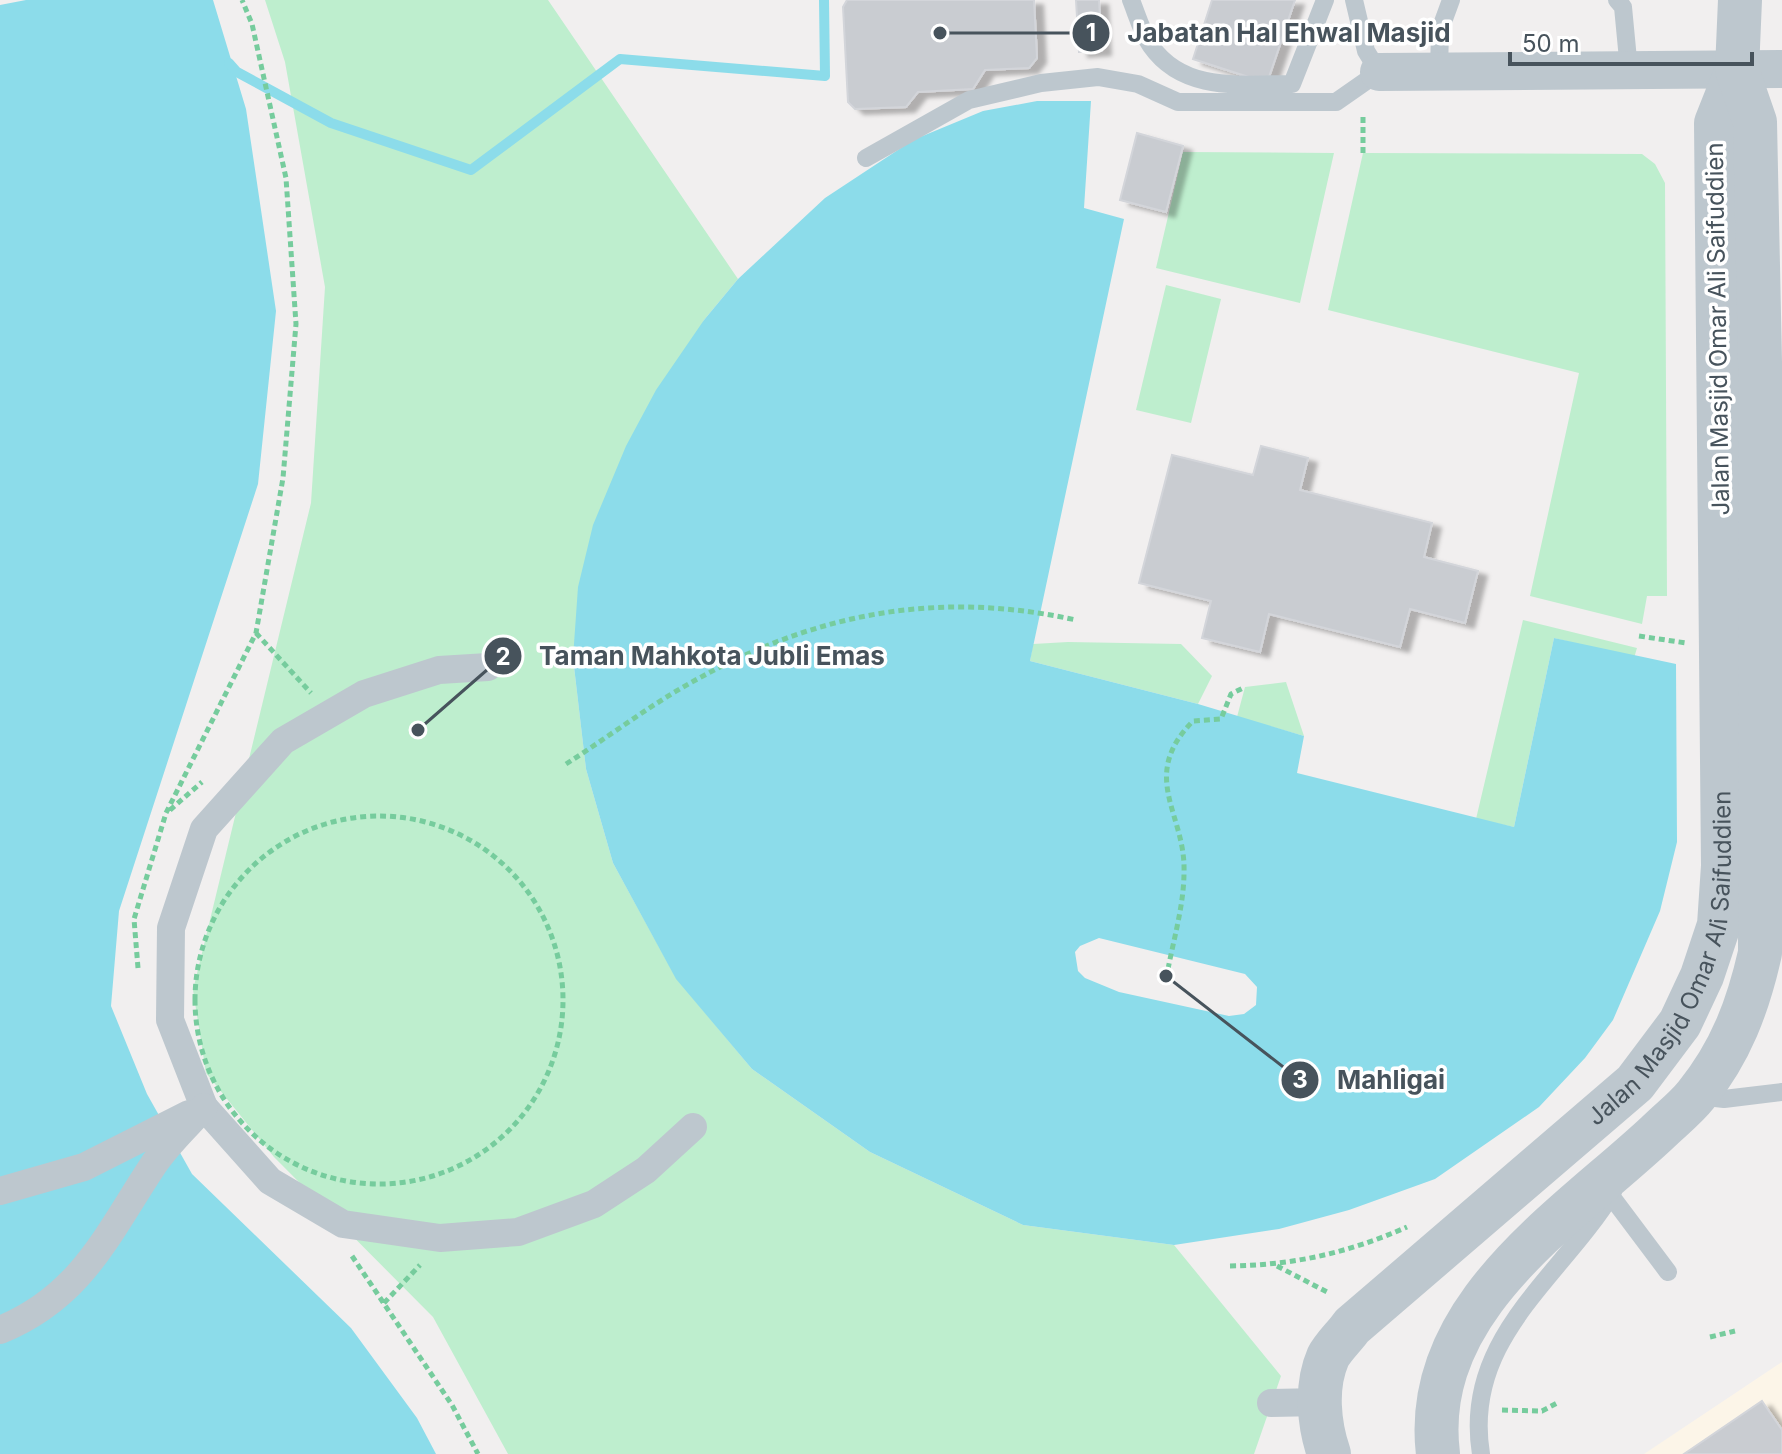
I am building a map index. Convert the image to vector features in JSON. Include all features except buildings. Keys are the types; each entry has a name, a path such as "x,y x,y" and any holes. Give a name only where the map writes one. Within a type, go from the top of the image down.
{"street":[{"path":"1737,70 1740,0"},
{"path":"1370,78 1439,72 1782,69"},
{"name":"Jalan Masjid Omar Ali Saifuddien","path":"1319,1435 1328,1357 1352,1326 1635,1083 1680,1023 1702,976 1719,925 1741,670 1771,406 1771,350 1755,122 1737,70"},
{"name":"Jalan Masjid Omar Ali Saifuddien","path":"1438,1454 1439,1406 1446,1370 1464,1329 1487,1293 1516,1259 1695,1096 1740,1026 1760,953 1741,670 1716,123 1737,70"},
{"path":"488,667 439,670 364,694 283,741 204,829 171,928 170,1020 204,1107 270,1181 343,1224 440,1238 518,1232 594,1204 646,1170 693,1127"},
{"path":"0,1191 84,1167 204,1107"},
{"path":"0,1330 73,1284 99,1252 154,1163 204,1107"},
{"path":"1271,1403 1319,1435"}],"lane":[{"path":"1131,0 1150,45 1166,62 1188,78 1222,84 1292,84 1325,0"},
{"path":"866,158 969,100 1041,83 1098,77 1138,84 1178,102 1336,102 1370,78 1354,0"},
{"path":"1439,72 1440,30 1451,0"},
{"path":"1617,0 1623,7 1629,70"},
{"path":"1695,1096 1724,1099 1782,1092"},
{"path":"1481,1454 1482,1408 1487,1376 1499,1344 1523,1304 1611,1196 1637,1152"},
{"path":"1611,1196 1668,1272"}],"path":[{"path":"1363,153 1370,78"},
{"path":"566,764 672,694 722,666 841,619 909,609 979,605 1076,620"},
{"path":"256,633 312,694"},
{"path":"1639,636 1741,670"},
{"path":"1168,969 1185,871 1168,803 1168,766 1174,745 1193,721 1221,719 1231,694 1245,687"},
{"path":"348,817 413,818 478,843 540,905 565,982 565,1020 547,1082 505,1138 419,1182 340,1181 316,1175 260,1143 212,1082 194,1019 200,949 246,869 306,830 348,817"},
{"path":"1230,1266 1276,1266 1322,1258 1367,1244 1414,1224"},
{"path":"384,1303 426,1259"},
{"path":"1276,1266 1327,1292"},
{"path":"1710,1337 1735,1331"},
{"path":"1501,1410 1542,1411 1559,1402"}],"shaded area":[{"path":"1782,1362 1782,1454 1644,1454"}],"green space":[{"path":"265,0 548,0 738,279 704,320 573,658 586,769 613,863 676,978 752,1069 870,1152 1023,1225 1174,1245 1281,1376 1254,1454 508,1454 433,1317 274,1157 206,1073 193,990 311,503 325,287 285,62"},
{"path":"1183,152 1334,153 1300,303 1156,268"},
{"path":"1363,153 1642,154 1655,164 1665,183 1667,596 1647,596 1642,624 1530,596 1579,373 1328,310"},
{"path":"1166,285 1221,299 1191,423 1136,410"},
{"path":"1523,620 1637,648 1634,658 1554,638 1514,827 1476,819"},
{"path":"1033,644 1181,644 1212,676 1198,704 1030,661"},
{"path":"1286,682 1304,736 1237,717 1245,687"}],"water":[{"path":"26,0 213,0 246,109 276,311 258,484 119,911 111,1006 147,1094 192,1174 351,1328 417,1418 436,1454 0,1454 0,5"},
{"path":"1037,101 1091,101 1084,208 1124,219 1030,661 1198,704 1304,736 1297,773 1514,827 1554,638 1676,664 1677,842 1660,911 1613,1020 1585,1058 1539,1107 1435,1179 1349,1210 1279,1229 1174,1245 1023,1225 870,1152 752,1069 676,979 613,863 586,769 573,658 578,587 593,525 626,446 656,390 704,320 738,279 825,198 913,140 983,111","holes":["1099,938 1245,974 1257,987 1256,1005 1244,1014 1229,1016 1119,992 1085,978 1078,971 1075,952 1080,946"]}],"waterway":[{"path":"229,63 237,72 331,123 471,170 620,59 825,76 824,0"}],"place":[{"name":"Jabatan Hal Ehwal Masjid","path":"940,33"},
{"name":"Taman Mahkota Jubli Emas","path":"418,730"},
{"name":"Mahligai","path":"1166,976"}]}
